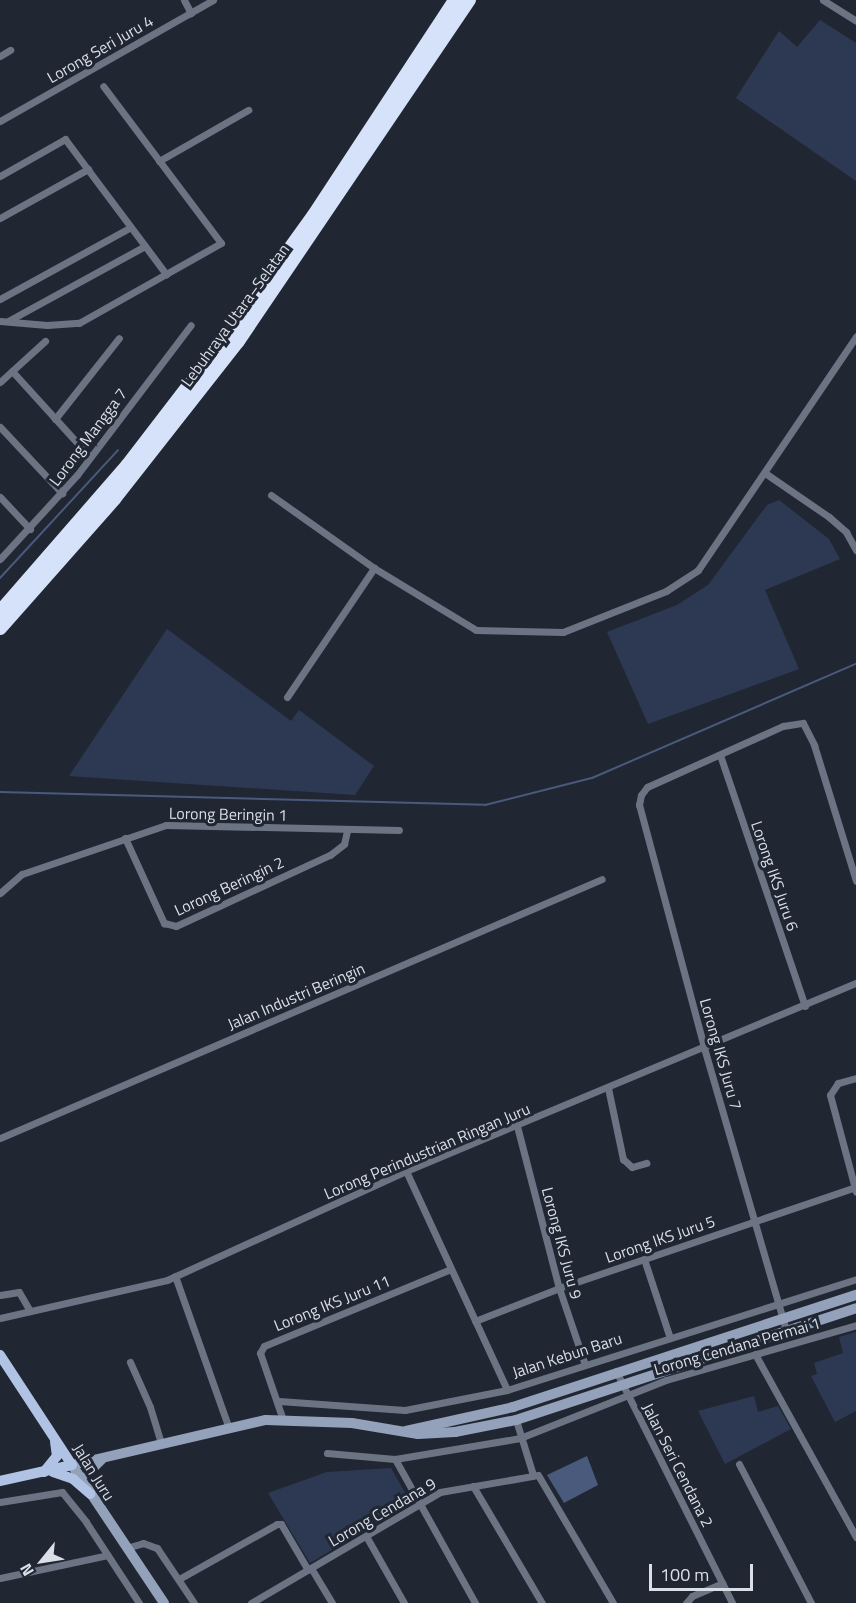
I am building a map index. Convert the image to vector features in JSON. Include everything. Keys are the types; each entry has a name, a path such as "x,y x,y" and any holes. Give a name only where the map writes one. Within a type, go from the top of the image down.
{"highway":[{"name":"Lebuhraya Utara–Selatan","path":"0,612 95,505 188,390 314,214 455,0"},
{"name":"Lebuhraya Utara–Selatan","path":"0,628 114,499 220,365 328,213 470,0"}],"main road":[{"name":"Jalan Juru","path":"0,1355 72,1465"},
{"path":"43,1472 57,1456 55,1437"},
{"path":"0,1481 72,1465"},
{"path":"43,1472 61,1473 87,1489"}],"street":[{"path":"184,0 191,13"},
{"name":"Lorong Seri Juru 4","path":"0,121 213,0"},
{"path":"823,0 856,21"},
{"path":"0,56 10,50"},
{"path":"4,321 47,326 79,323 220,243 104,86"},
{"path":"159,161 248,110"},
{"path":"0,176 65,139 166,274"},
{"path":"0,218 88,169"},
{"path":"0,299 131,227"},
{"path":"4,321 145,246"},
{"name":"Lorong Mangga 7","path":"0,559 62,493 191,325"},
{"path":"271,495 374,568 476,630 563,632 666,591 698,570 856,337"},
{"path":"55,419 119,338"},
{"path":"0,382 45,341"},
{"path":"12,371 90,457"},
{"path":"0,426 62,493"},
{"path":"765,473 829,517 846,532 856,550"},
{"path":"0,497 30,529"},
{"path":"287,697 374,568"},
{"path":"720,754 783,726 803,723 809,729 856,881"},
{"name":"Lorong IKS Juru 7","path":"720,754 647,787 639,805 704,1047 784,1324"},
{"name":"Lorong IKS Juru 6","path":"720,754 805,1006"},
{"name":"Lorong Beringin 1","path":"0,893 22,874 166,825 347,831 399,830"},
{"name":"Lorong Beringin 2","path":"125,838 164,923 176,927 330,855 344,844 347,831"},
{"name":"Jalan Industri Beringin","path":"0,1138 602,879"},
{"name":"Lorong Perindustrian Ringan Juru","path":"0,1318 175,1276 406,1172 856,983"},
{"path":"856,1078 838,1083 830,1095 856,1189"},
{"path":"608,1088 622,1159 632,1167 646,1163"},
{"name":"Lorong IKS Juru 9","path":"517,1126 560,1288 585,1365"},
{"path":"406,1172 507,1390"},
{"name":"Lorong IKS Juru 5","path":"475,1321 560,1288 755,1220 856,1189"},
{"path":"644,1259 670,1338"},
{"name":"Lorong IKS Juru 11","path":"283,1420 279,1401 260,1353 264,1346 452,1269"},
{"path":"175,1276 228,1426"},
{"name":"Jalan Kebun Baru","path":"279,1401 405,1410 507,1390 856,1279"},
{"path":"0,1295 19,1292 30,1311"},
{"name":"Jalan Kebun Baru","path":"72,1465 228,1426 283,1420 352,1423 405,1431 455,1432 516,1420 784,1324 856,1295"},
{"name":"Jalan Kebun Baru","path":"405,1431 513,1407 616,1371 784,1324 806,1323 856,1308"},
{"path":"806,1323 810,1338"},
{"name":"Lorong Cendana Permai 1","path":"327,1453 395,1459 520,1438 627,1394 856,1325"},
{"path":"755,1354 856,1538"},
{"path":"130,1362 150,1407 161,1444"},
{"name":"Jalan Seri Cendana 2","path":"616,1371 732,1603"},
{"path":"516,1420 520,1438 535,1475 614,1603"},
{"path":"87,1489 89,1472 103,1459"},
{"path":"395,1459 417,1505 475,1603"},
{"path":"739,1464 811,1603"},
{"name":"Jalan Juru","path":"72,1465 164,1603"},
{"name":"Lorong Cendana 9","path":"251,1603 264,1600 310,1569 440,1492 535,1475"},
{"path":"473,1485 542,1603"},
{"path":"0,1502 62,1492 139,1603"},
{"path":"179,1579 277,1524 281,1524 332,1603"},
{"path":"366,1536 404,1603"},
{"path":"126,1548 143,1543 157,1548 194,1603"},
{"path":"0,1578 108,1556"},
{"path":"686,1603 692,1596 722,1583"}],"shaded area":[{"path":"820,20 856,43 856,181 736,98 779,31 797,47"},
{"path":"779,500 829,539 840,559 765,590 799,669 648,724 607,632 677,605 708,585 767,505"},
{"path":"167,629 291,721 299,710 374,766 355,795 69,776"},
{"path":"856,1332 856,1411 835,1422 811,1376 817,1374 814,1363 843,1353 839,1337"},
{"path":"754,1396 758,1412 778,1406 791,1429 725,1464 698,1411"},
{"path":"587,1456 598,1485 564,1503 547,1475"},
{"path":"391,1468 411,1503 310,1563 268,1493 327,1472"}],"waterway":[{"path":"0,578 118,450"},
{"path":"0,792 485,805 592,778 856,664"}]}
